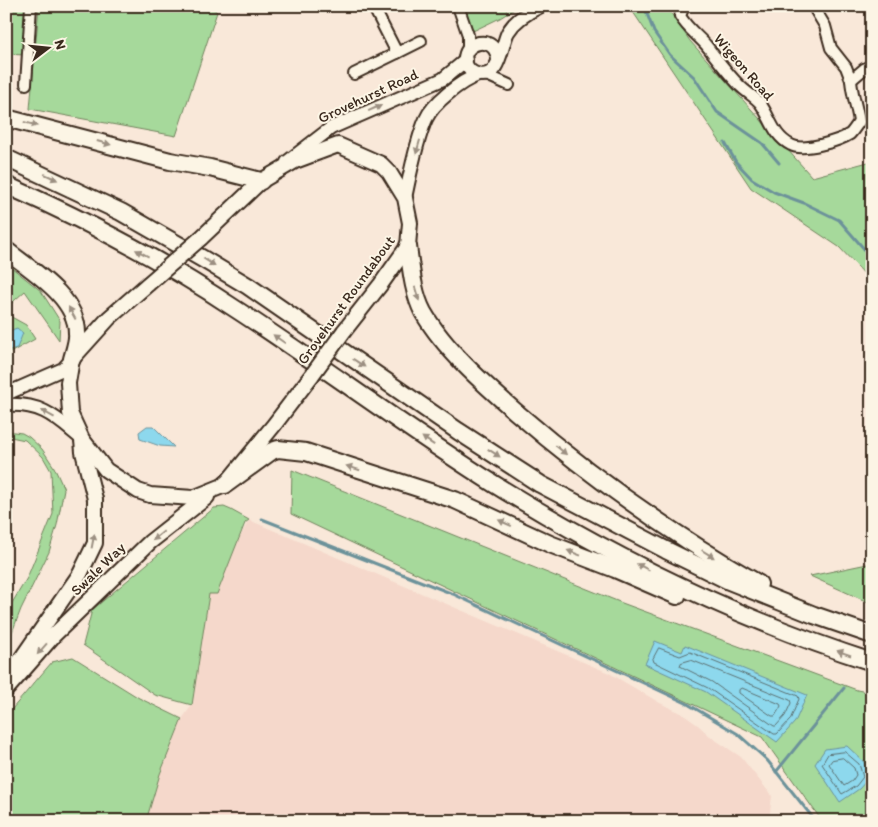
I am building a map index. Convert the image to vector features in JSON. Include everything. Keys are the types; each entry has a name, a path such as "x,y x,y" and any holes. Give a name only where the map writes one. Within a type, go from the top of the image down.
{"highway":[{"path":"6,118 170,161 210,168 261,181"},
{"path":"6,158 121,212 204,259 248,286 450,425 540,484 657,546 729,581 814,616 872,635"},
{"path":"6,185 60,210 145,254 233,307 424,438 536,509 661,576 724,605 816,643 872,662"},
{"path":"408,246 416,293 424,314 451,350 488,388 582,467 636,506 728,567 814,616"},
{"path":"6,250 58,292 73,312 76,318 78,334 72,359"},
{"path":"224,485 272,451 278,449 306,452 455,500 550,544 781,637 816,643"}],"main road":[{"name":"Grovehurst Roundabout","path":"338,145 381,164 392,176 405,198 410,224 408,246 274,425 224,485 193,498 150,495 138,492 106,470 82,439 70,413 68,384 72,359 109,318 201,238 261,181 294,161 338,145"},
{"name":"Swale Way","path":"6,682 27,648 80,574 95,543 95,499 83,452 82,439"},
{"name":"Swale Way","path":"6,690 54,634 150,542 195,505 224,485"}],"street":[{"path":"26,84 30,6"},
{"path":"373,6 397,53"},
{"path":"458,6 468,35 467,55 469,68 480,75 489,76 509,85 499,67 496,51 472,33 464,22"},
{"path":"405,198 426,118 450,92 470,77 493,71 508,32 524,14 541,6"},
{"name":"Wigeon Road","path":"684,6 680,16 684,23 706,45 731,77 760,103 772,126 785,141 793,146 801,148 812,146 842,138 851,133 859,122 852,95 851,80"},
{"path":"813,6 825,26 831,48 846,67 851,80 872,65"},
{"path":"467,55 477,43 485,43 508,32"},
{"path":"354,74 421,41"},
{"name":"Grovehurst Road","path":"261,181 331,128 442,79 467,55"},
{"path":"6,394 64,369 72,359"},
{"path":"6,405 23,404 43,410 82,439"}],"shaded area":[{"path":"249,520 609,673 681,713 711,737 741,757 772,796 769,820 146,821 160,774 182,719 192,705 209,594"}],"green space":[{"path":"6,6 26,6 24,55 6,54"},
{"path":"39,6 210,6 217,12 176,136 30,109"},
{"path":"463,6 505,6 507,11 515,6 519,6 473,31"},
{"path":"629,6 666,6 690,41 812,177 872,161 872,282 839,247 751,188"},
{"path":"6,263 41,291 60,321 59,340 25,291 6,308"},
{"path":"6,314 26,325 35,339 6,355"},
{"path":"6,431 22,433 42,449 54,467 64,489 57,525 49,552 21,609 6,648 6,613 27,578 53,514 51,471 43,457 25,440 6,436"},
{"path":"292,470 622,603 857,690 872,693 872,821 822,821 762,737 291,514"},
{"path":"224,507 249,520 245,523 217,594 209,594 192,705 155,695 83,645 92,610 214,508"},
{"path":"872,563 872,604 810,576"},
{"path":"73,657 139,698 182,719 160,774 146,821 6,821 6,716 52,662"}],"water":[{"path":"17,328 23,333 17,348 6,351 6,332"},
{"path":"147,426 153,426 174,447 160,446 140,439 139,432"},
{"path":"655,641 682,652 685,645 807,695 795,722 777,742 706,692 645,664"},
{"path":"847,746 864,762 869,778 859,789 840,802 815,764 825,749"}],"waterway":[{"path":"644,6 654,32 670,55 694,77 717,112 762,143 779,163"},
{"path":"725,143 736,162 752,179 774,192 804,203 839,220 872,258"},
{"path":"262,519 453,594 686,703 738,734 767,760 813,818"},
{"path":"776,772 844,688"}]}
